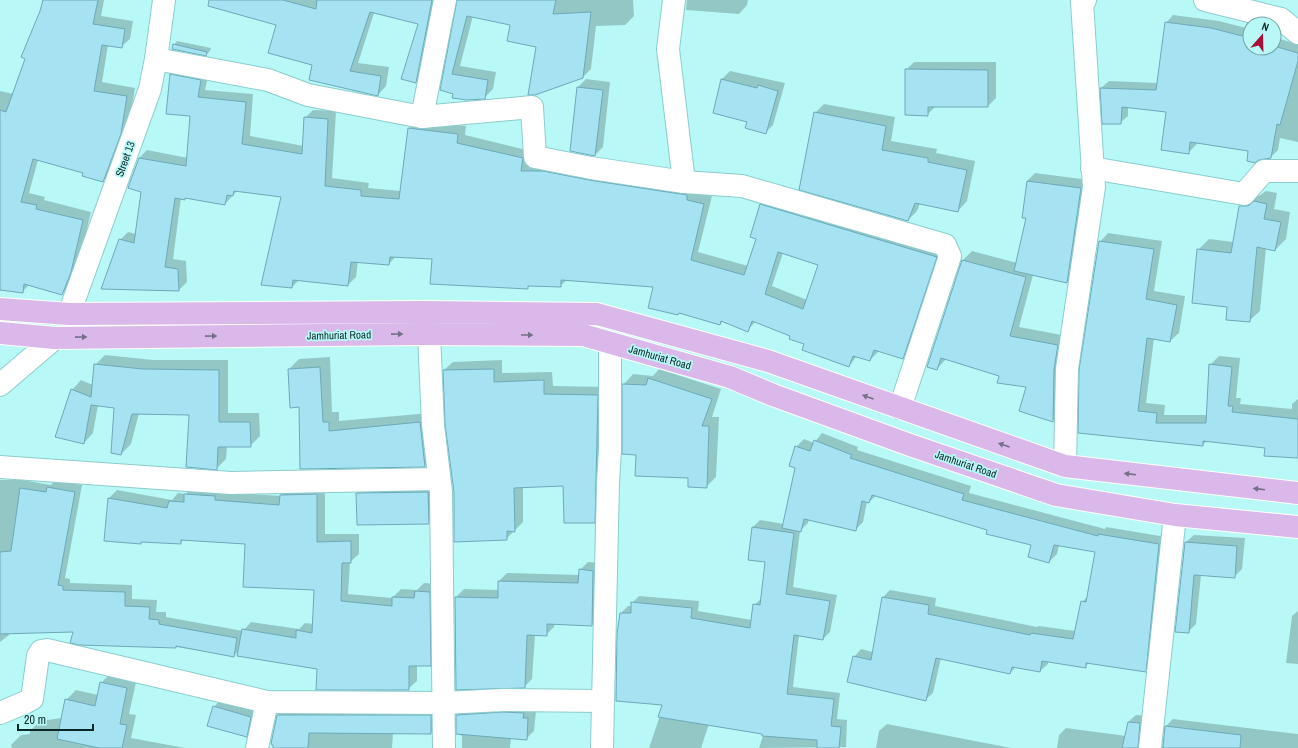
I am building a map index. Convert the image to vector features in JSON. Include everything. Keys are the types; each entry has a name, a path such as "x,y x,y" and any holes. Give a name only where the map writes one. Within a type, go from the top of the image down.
{"main road":[{"name":"Jamhuriat Road","path":"0,309 69,314 424,312 597,314 768,361 1065,466 1298,494"},
{"path":"424,312 424,334"},
{"name":"Jamhuriat Road","path":"0,333 55,338 424,334 583,335 730,377 773,395 910,445 1056,495 1175,515 1298,527"}],"street":[{"name":"Street 13","path":"69,314 150,89 156,59 164,0"},
{"path":"422,117 445,0"},
{"path":"674,0 668,48 684,182"},
{"path":"1065,466 1067,369 1094,187 1082,2 1085,0"},
{"path":"1205,0 1281,19 1298,34"},
{"path":"156,59 268,80 308,95 422,117 532,107 535,157 591,168 684,182 742,186 945,245 950,256 900,408"},
{"path":"1092,168 1244,194 1264,171 1298,171"},
{"path":"424,334 441,492 444,748"},
{"path":"0,385 55,338"},
{"path":"602,748 610,450 610,343"},
{"path":"0,467 231,483 439,479"},
{"path":"1150,748 1175,515"},
{"path":"0,713 32,698 38,656 41,651 47,650 267,702 443,703 504,700 603,701"},
{"path":"257,748 267,702"}],"building":[{"path":"43,0 98,0 93,24 125,29 122,48 102,45 94,91 127,96 121,134 103,182 82,176 83,173 33,159 21,202 37,205 36,209 83,220 71,272 62,295 24,284 23,293 0,290 0,110 6,112 25,59 21,57"},
{"path":"209,0 283,0 316,9 317,0 432,0 416,83 401,79 418,24 370,12 350,71 381,76 378,96 309,80 312,65 268,53 276,25 208,6"},
{"path":"457,0 556,0 553,14 591,12 583,78 535,95 528,95 536,47 507,41 510,25 467,16 452,74 488,80 485,99 467,100 452,98 453,94 440,90"},
{"path":"1165,22 1211,28 1242,36 1242,56 1282,56 1282,48 1298,53 1298,61 1280,125 1277,124 1271,158 1259,160 1255,163 1247,161 1248,151 1190,142 1189,154 1161,150 1166,112 1122,107 1121,124 1102,124 1100,88 1156,90"},
{"path":"173,44 207,52 206,56 172,49"},
{"path":"905,69 988,70 988,107 928,107 928,116 905,115"},
{"path":"170,74 201,80 198,97 246,102 242,144 302,154 304,117 328,119 325,186 361,190 361,196 399,199 408,128 458,134 457,143 523,158 521,171 543,171 589,180 687,195 687,200 704,204 691,260 744,275 756,239 750,237 760,204 937,257 903,359 874,350 870,361 853,356 849,367 802,350 804,344 789,339 790,336 752,321 748,332 721,321 720,325 679,313 678,315 648,308 653,287 561,280 561,287 528,286 528,289 430,284 432,259 390,257 389,265 351,262 348,286 293,280 292,288 261,285 281,197 234,191 233,196 227,195 225,205 185,198 185,200 175,198 165,267 178,269 179,291 101,289 119,239 134,243 141,192 128,188 139,158 186,166 190,116 166,114","holes":["778,252 818,265 803,309 765,294"]},
{"path":"721,79 757,88 758,85 778,91 766,134 745,128 747,122 713,113"},
{"path":"577,87 603,90 595,156 570,151"},
{"path":"814,112 886,126 882,150 928,158 928,162 967,170 958,212 915,203 908,221 799,190"},
{"path":"1027,181 1081,188 1067,283 1014,271 1026,218 1022,218"},
{"path":"1254,201 1267,204 1264,219 1281,222 1275,251 1257,247 1250,322 1226,320 1227,307 1192,303 1197,249 1231,253 1239,206 1248,206"},
{"path":"1099,241 1154,249 1146,299 1177,305 1170,342 1147,338 1138,411 1157,413 1156,423 1206,423 1209,364 1232,367 1228,406 1233,406 1232,412 1298,419 1298,458 1264,456 1265,448 1203,441 1203,446 1078,433 1079,370"},
{"path":"962,260 1026,277 1010,336 1058,345 1054,369 1053,422 1019,411 1026,387 997,383 999,376 941,358 937,370 927,367"},
{"path":"94,364 143,369 219,370 219,422 250,422 251,447 218,447 217,470 186,467 189,415 132,414 121,455 111,453 114,408 91,405 84,444 55,437 71,389 91,397"},
{"path":"320,367 323,422 329,422 329,431 420,422 425,467 300,469 299,407 290,408 288,369"},
{"path":"494,369 494,382 544,380 544,394 598,395 595,523 564,523 563,486 514,488 515,532 507,531 507,540 454,542 454,492 445,424 443,370"},
{"path":"648,378 712,399 702,426 709,426 707,488 688,487 688,478 635,476 636,455 622,454 622,384 646,385"},
{"path":"814,440 852,455 850,458 964,494 962,500 1098,536 1098,534 1159,544 1146,672 1086,663 1086,668 1042,661 1040,672 1012,667 1010,674 936,658 926,701 847,682 853,656 871,660 882,597 929,605 928,614 1030,635 1031,633 1073,639 1081,601 1086,602 1095,552 1054,545 1049,563 1028,557 1031,545 986,534 987,530 872,495 869,503 862,501 856,531 804,519 801,532 782,528 795,468 789,466 795,446 810,451"},
{"path":"47,487 75,492 58,585 63,586 63,590 125,592 125,606 150,607 149,619 159,620 159,624 237,638 234,657 176,646 176,648 79,645 70,643 73,632 0,634 0,552 11,551 20,488 46,492"},
{"path":"428,492 429,524 357,525 356,493"},
{"path":"184,494 215,496 215,500 279,505 280,495 317,494 317,542 351,541 351,563 342,563 341,601 392,606 392,597 414,598 415,591 430,592 431,666 409,666 409,690 316,690 317,669 237,656 242,629 296,638 296,630 312,633 314,590 243,587 245,544 181,540 181,544 141,542 141,544 104,541 108,498 167,508 169,501 184,502"},
{"path":"752,527 794,533 786,594 830,601 823,640 794,635 787,694 834,699 831,726 841,727 839,748 817,748 817,740 762,736 762,734 658,717 662,705 616,701 617,634 620,613 631,613 631,602 692,608 691,618 750,628 753,604 760,605 765,562 748,560"},
{"path":"1185,542 1237,546 1235,578 1194,575 1189,633 1175,632"},
{"path":"579,569 593,571 592,626 547,624 547,636 527,635 525,688 456,690 455,597 498,598 498,581 578,583"},
{"path":"100,682 127,688 120,724 127,725 122,748 99,748 57,739 65,699 95,706"},
{"path":"213,706 251,717 247,737 207,726"},
{"path":"503,712 524,713 523,718 528,718 527,740 456,734 456,715"},
{"path":"277,715 431,715 431,734 309,733 308,748 273,748 273,745 271,744"},
{"path":"1128,722 1140,723 1138,748 1122,748"},
{"path":"1165,726 1241,735 1240,748 1163,748"}]}
